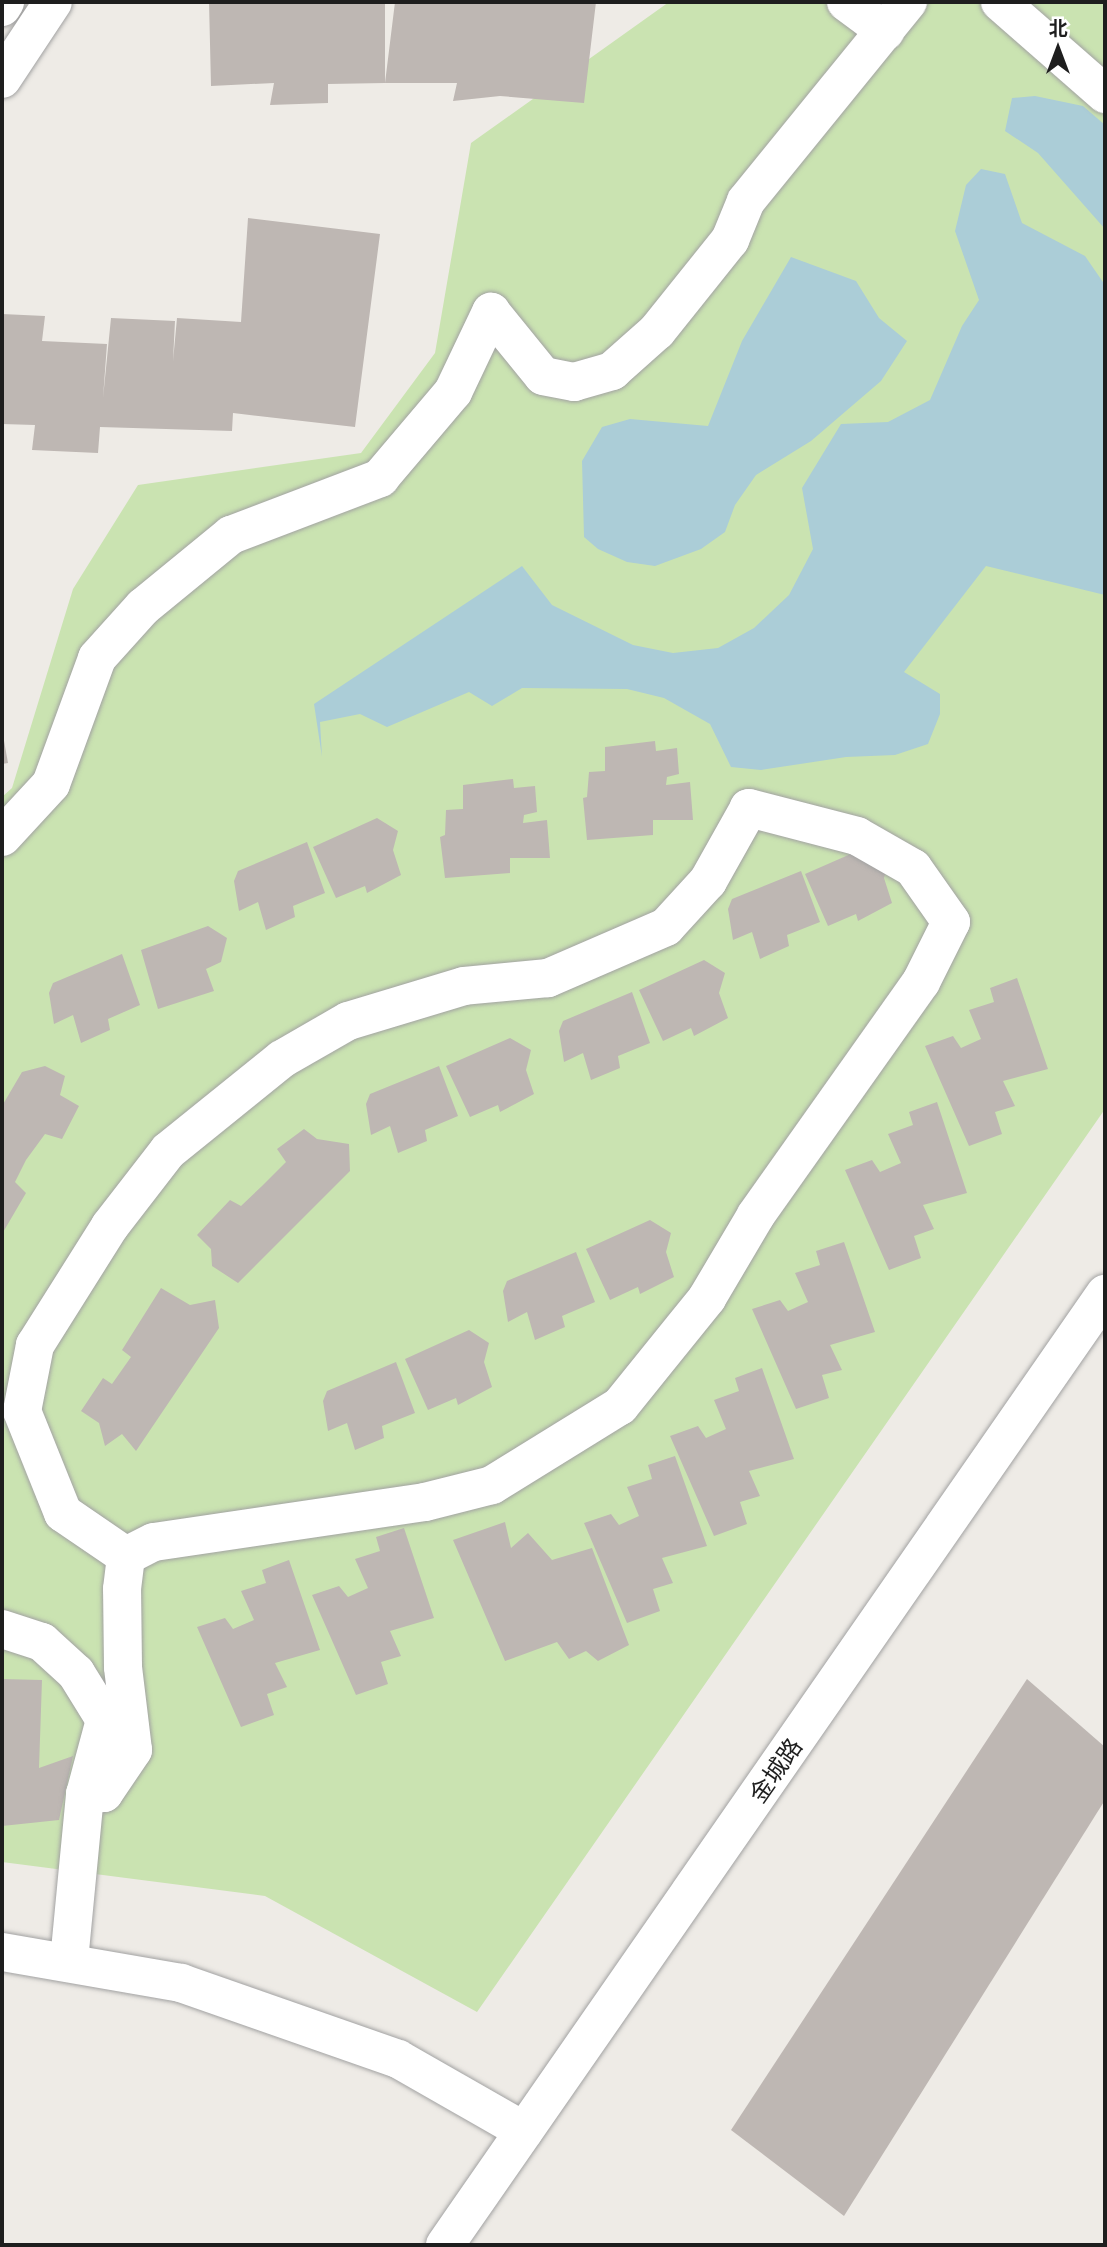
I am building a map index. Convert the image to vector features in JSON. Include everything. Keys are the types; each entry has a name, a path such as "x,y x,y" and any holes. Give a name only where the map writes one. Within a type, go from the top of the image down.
{"street":[{"path":"2,7 5,2"},
{"path":"2,79 53,2"},
{"path":"846,2 885,31"},
{"path":"2,837 51,783 97,658 143,607 231,535 380,478 453,392 491,312 543,376 574,382 612,371 657,331 730,240 746,201 908,2"},
{"path":"1000,2 1105,94"},
{"path":"749,808 857,836 913,868 951,922 921,982 756,1214 707,1298 620,1406 492,1485 425,1502 154,1542 126,1556 63,1513 22,1411 35,1345 110,1226 168,1151 282,1059 348,1021 464,986 548,978 666,927 708,881 749,808"},
{"name":"金城路","path":"445,2245 1105,1294"},
{"path":"85,1794 103,1793 133,1750 123,1667 122,1590 126,1556"},
{"path":"2,1629 42,1642 76,1673 105,1720 85,1794 69,1961"},
{"path":"2,1952 69,1961 181,1983 398,2059 524,2131"}],"green space":[{"path":"669,2 1105,2 1105,1109 477,2012 265,1896 2,1862 2,797 12,788 73,589 138,485 361,453 435,353 471,143"}],"water":[{"path":"1035,96 1083,106 1105,125 1105,229 1038,153 1005,131 1012,98"},
{"path":"981,169 1005,174 1022,223 1085,256 1105,285 1105,595 986,566 904,672 940,694 940,714 928,744 895,755 846,757 761,770 731,767 710,724 664,698 627,689 522,688 492,706 469,692 387,727 360,714 320,722 322,757 314,704 522,566 552,605 633,645 673,653 718,648 754,628 789,595 813,549 802,488 841,424 888,422 930,400 962,326 979,300 955,231 966,185"},
{"path":"791,257 856,281 879,318 907,341 881,381 811,441 756,475 735,505 725,532 701,549 655,566 627,562 598,549 584,537 582,461 602,427 630,419 708,426 742,341"}],"building":[{"path":"209,2 385,2 385,83 328,84 328,103 270,105 274,83 211,86"},
{"path":"395,2 596,2 584,103 500,96 453,101 457,83 385,83"},
{"path":"248,218 380,234 355,427 233,413 232,431 100,427 98,453 32,450 35,425 2,424 2,314 45,316 42,341 107,344 103,398 111,318 175,321 173,361 177,318 241,322"},
{"path":"2,736 8,763 2,764"},
{"path":"655,741 656,751 677,748 679,774 667,777 666,785 690,782 693,820 653,820 653,835 587,840 583,798 587,797 589,772 605,771 605,747"},
{"path":"513,779 514,788 535,786 537,812 524,815 523,823 547,820 550,858 510,858 510,873 445,878 440,837 445,835 446,810 463,809 463,785"},
{"path":"377,818 398,831 393,850 401,875 367,893 365,886 336,898 313,847"},
{"path":"307,842 325,893 293,906 295,917 266,930 258,902 239,911 234,881 238,871"},
{"path":"869,846 889,859 884,878 892,903 858,921 856,914 828,926 805,874"},
{"path":"801,871 820,922 787,935 789,946 760,959 752,932 733,940 728,909 732,899"},
{"path":"208,926 227,938 221,962 206,969 214,991 158,1009 141,950"},
{"path":"122,954 140,1005 108,1019 110,1030 81,1043 73,1015 54,1024 49,993 53,983"},
{"path":"704,960 725,973 719,993 728,1018 694,1036 691,1028 663,1041 639,990"},
{"path":"1017,978 1048,1069 1003,1081 1015,1106 995,1112 1002,1134 969,1146 925,1046 953,1036 961,1048 981,1039 969,1010 994,1002 990,988"},
{"path":"632,992 650,1043 618,1056 620,1068 591,1080 583,1053 564,1062 559,1031 563,1021"},
{"path":"510,1038 531,1050 526,1070 534,1094 500,1112 498,1105 470,1117 446,1066"},
{"path":"45,1066 65,1076 60,1095 79,1106 62,1139 45,1134 26,1160 15,1182 26,1193 2,1234 2,1106 22,1072"},
{"path":"439,1066 458,1116 425,1130 427,1141 398,1153 390,1126 371,1135 366,1104 370,1094"},
{"path":"937,1102 967,1193 923,1205 934,1229 914,1236 921,1258 889,1270 845,1170 872,1160 880,1172 901,1163 888,1134 913,1125 909,1112"},
{"path":"304,1129 317,1139 349,1144 350,1171 238,1283 212,1266 211,1249 197,1235 230,1200 241,1206 262,1186 286,1162 277,1149"},
{"path":"650,1220 671,1233 666,1252 674,1277 640,1294 638,1287 610,1300 586,1249"},
{"path":"844,1242 875,1332 830,1345 842,1370 822,1375 829,1398 796,1409 752,1309 780,1300 788,1311 808,1302 795,1273 820,1265 816,1251"},
{"path":"576,1252 595,1302 562,1316 565,1327 535,1340 527,1312 508,1322 503,1291 507,1281"},
{"path":"161,1288 190,1305 215,1300 219,1328 136,1451 122,1434 105,1446 99,1423 81,1411 103,1378 112,1384 131,1357 122,1350"},
{"path":"469,1330 489,1343 484,1362 492,1387 458,1405 456,1398 428,1410 405,1359"},
{"path":"396,1362 415,1413 382,1426 384,1438 355,1450 347,1423 328,1431 323,1401 327,1391"},
{"path":"762,1368 794,1459 749,1471 760,1496 740,1502 747,1524 714,1536 670,1436 698,1426 706,1438 726,1429 714,1400 739,1391 735,1378"},
{"path":"675,1456 707,1546 662,1558 673,1583 653,1589 660,1611 627,1623 584,1523 611,1514 619,1525 639,1516 627,1487 652,1479 648,1465"},
{"path":"505,1522 511,1548 528,1533 552,1560 592,1548 629,1645 598,1661 586,1651 569,1659 557,1642 505,1661 453,1540"},
{"path":"404,1528 434,1618 390,1631 401,1656 381,1662 388,1684 356,1695 312,1595 339,1586 348,1597 368,1588 355,1559 380,1551 376,1537"},
{"path":"289,1560 320,1650 275,1663 287,1687 267,1694 274,1715 241,1727 197,1627 225,1618 233,1629 254,1620 241,1591 266,1583 262,1570"},
{"path":"2,1679 42,1680 39,1768 73,1756 59,1820 2,1826"},
{"path":"1027,1679 1105,1747 1105,1800 844,2216 731,2130"}]}
